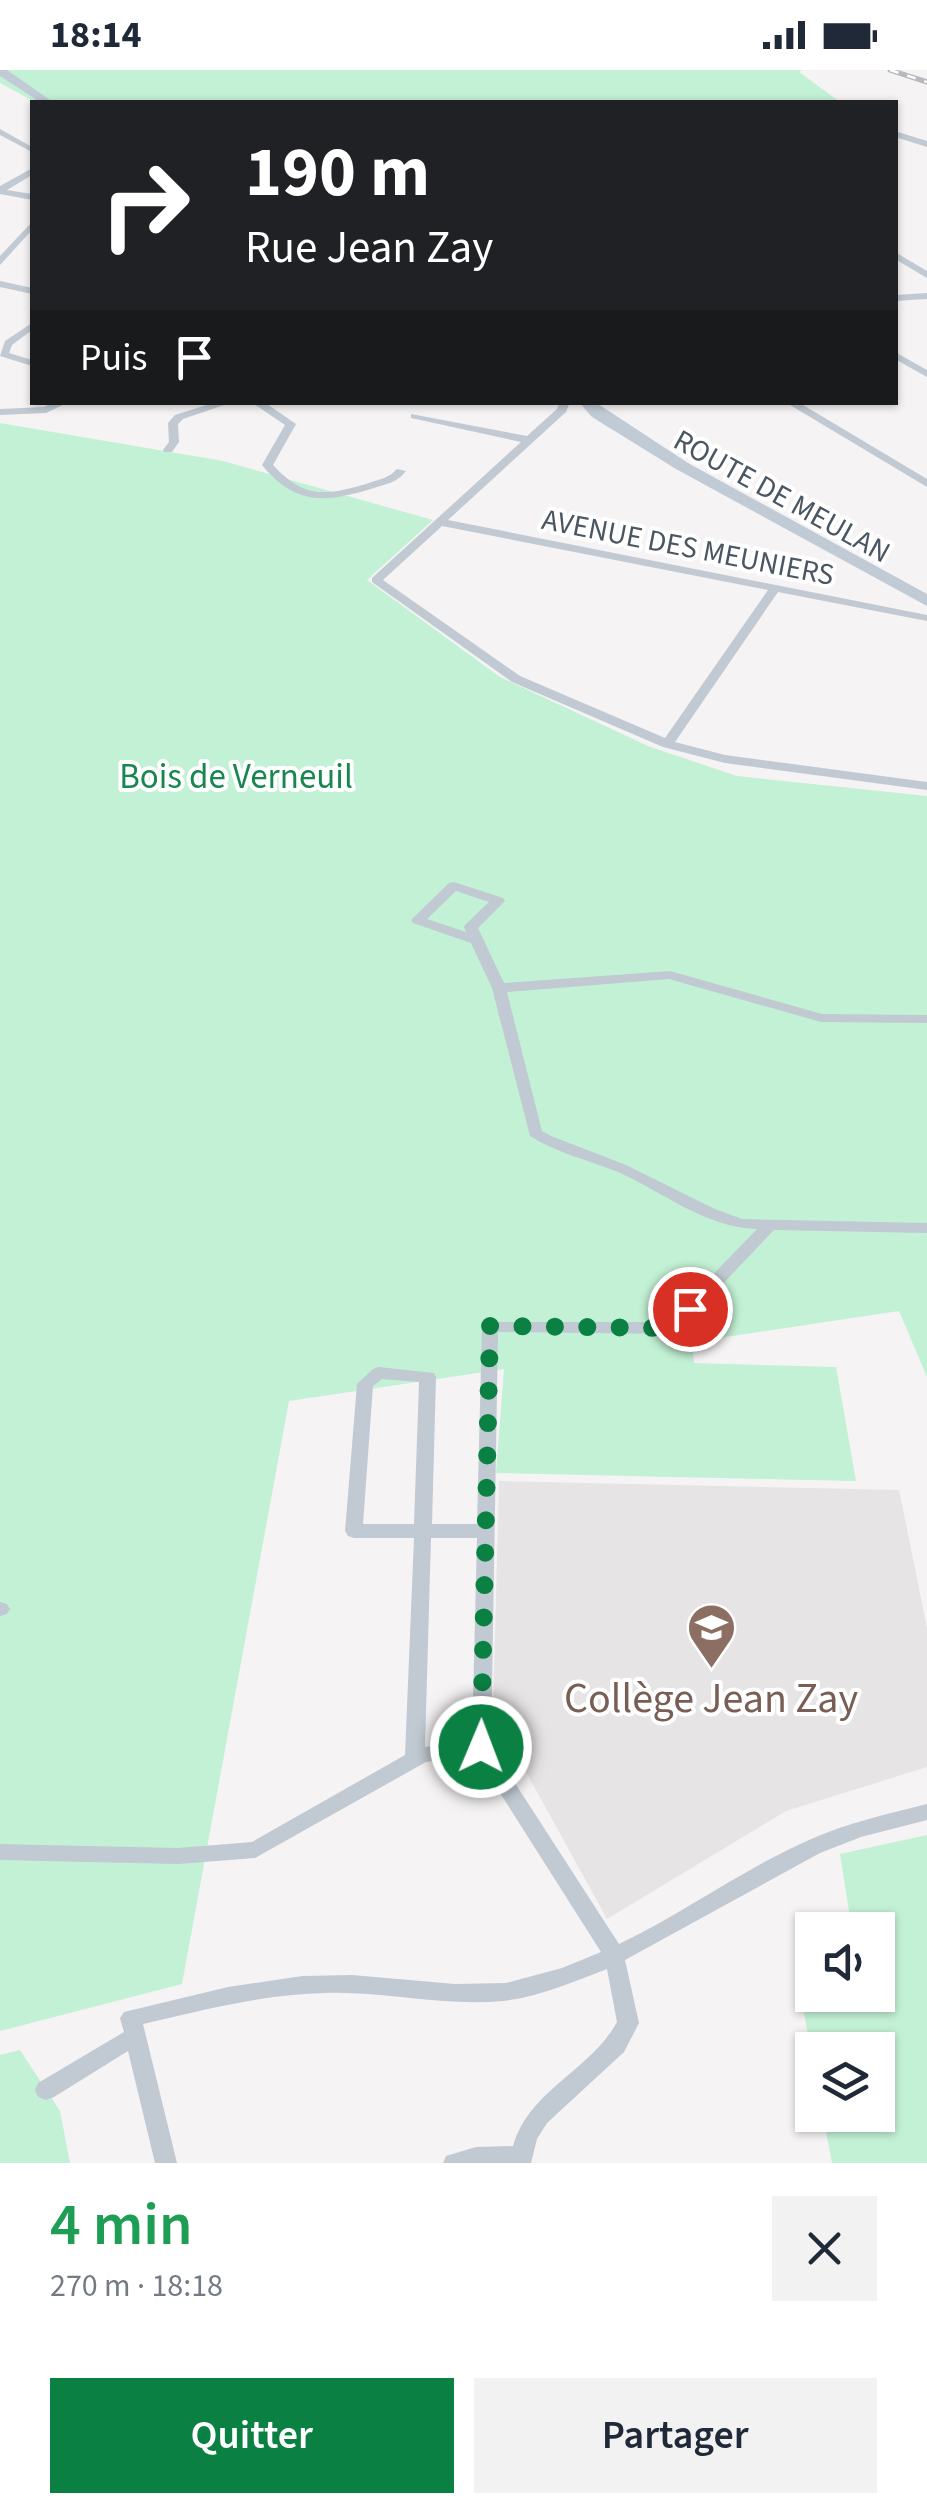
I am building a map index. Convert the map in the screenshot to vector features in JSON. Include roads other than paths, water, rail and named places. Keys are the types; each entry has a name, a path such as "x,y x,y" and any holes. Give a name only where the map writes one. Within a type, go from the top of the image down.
{"main road":[{"path":"6,74 44,100"},
{"path":"6,74 56,100"},
{"name":"ROUTE DE MEULAN","path":"588,406 673,468 927,604"}],"street":[{"path":"0,132 30,149"},
{"path":"898,138 927,144"},
{"path":"0,190 30,173"},
{"path":"0,190 30,197"},
{"path":"0,262 30,228"},
{"path":"898,257 927,275"},
{"path":"0,284 30,291"},
{"path":"898,298 927,296"},
{"path":"30,327 8,343 4,354 30,362"},
{"path":"898,357 927,374"},
{"path":"0,412 46,410 57,405"},
{"path":"168,450 174,442 173,423 179,417 218,405"},
{"path":"261,405 291,424 267,465 304,496 330,496 395,478 401,471"},
{"path":"795,405 927,484"},
{"path":"588,406 564,406 376,580 516,678 667,744 724,760 927,786"},
{"path":"415,416 529,440"},
{"name":"AVENUE DES MEUNIERS","path":"439,522 927,618"},
{"path":"667,744 776,589"},
{"path":"478,940 418,920 454,886 498,901 471,927 478,940 500,988 535,1133 556,1147 623,1169 714,1217 769,1226 927,1228"},
{"path":"500,988 670,975 821,1018 927,1019"},
{"path":"454,2163 476,2157 520,2160 539,2116 616,2045 628,2023 614,1954 481,1747 490,1326 671,1328 769,1226"},
{"path":"416,1759 421,1531 428,1377 378,1374 366,1384 354,1531 421,1531 486,1531"},
{"path":"0,1852 178,1856 254,1850 416,1759 481,1747"},
{"path":"46,2090 133,2027 228,1996 326,1984 485,1994 532,1986 666,1930 724,1894 825,1842 927,1812"},
{"path":"133,2027 166,2163"}],"railway":[{"path":"890,70 927,82"}],"place":[{"name":"Collège Jean Zay","path":"711,1670"}],"park label":[{"name":"Bois de Verneuil","path":"236,776"}]}
